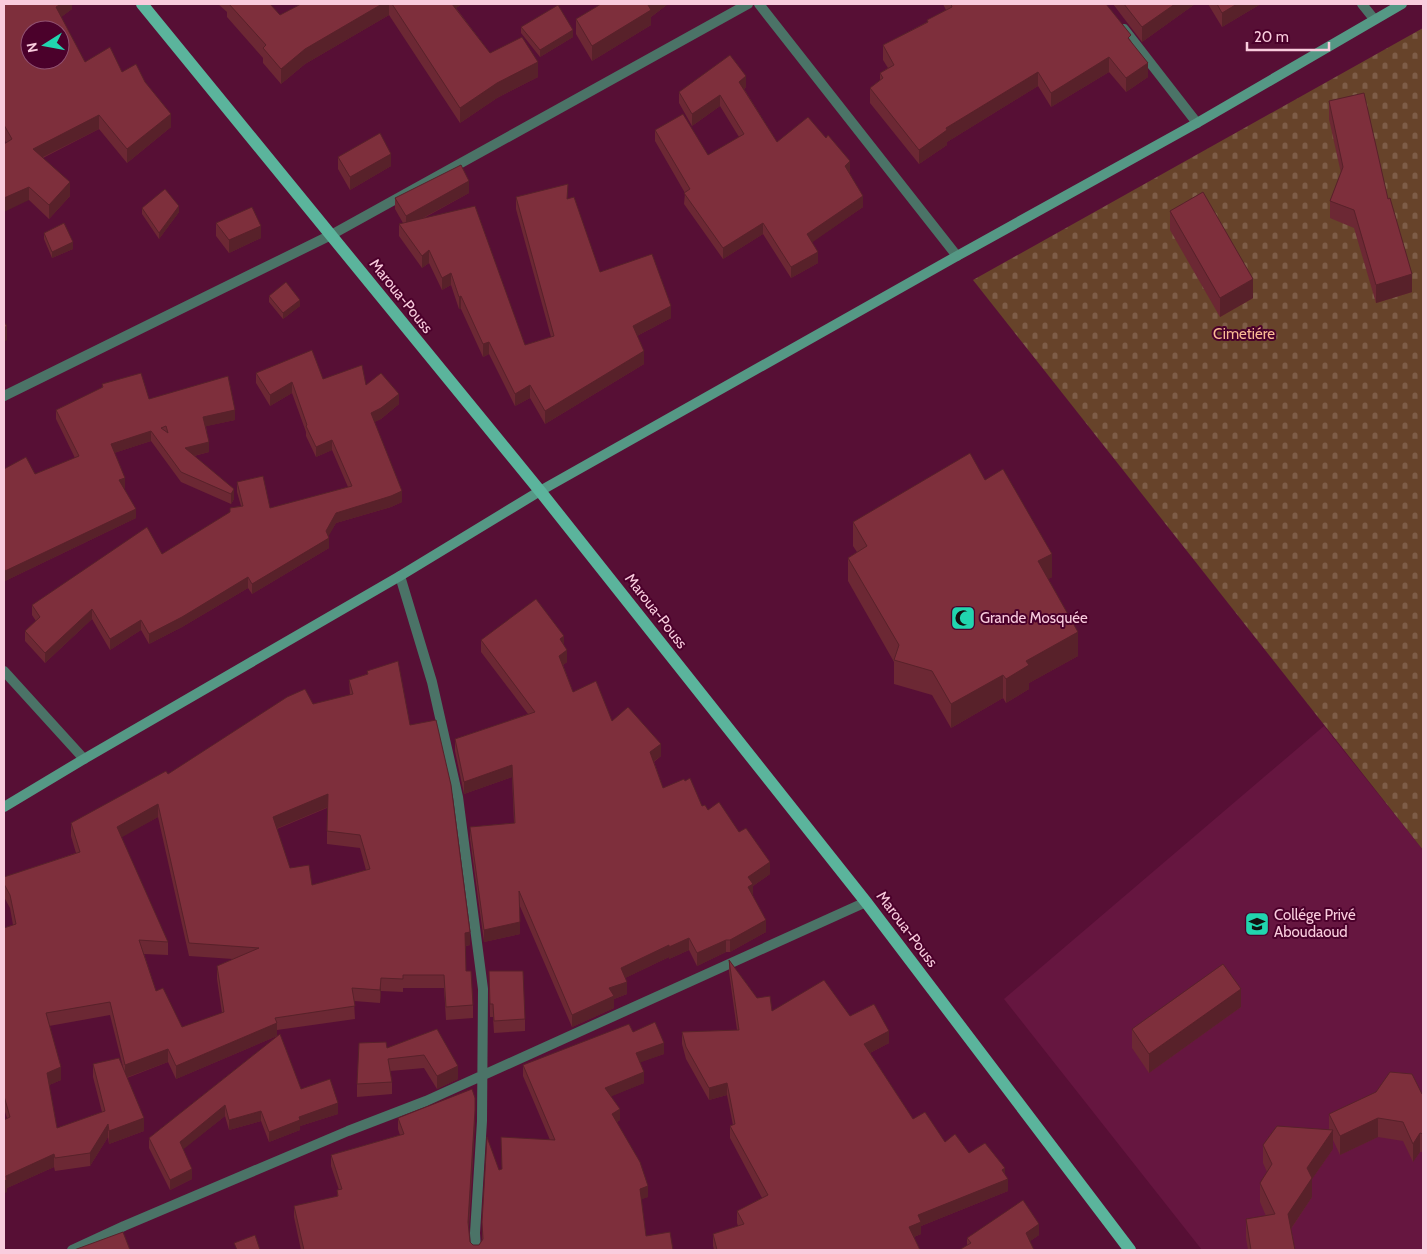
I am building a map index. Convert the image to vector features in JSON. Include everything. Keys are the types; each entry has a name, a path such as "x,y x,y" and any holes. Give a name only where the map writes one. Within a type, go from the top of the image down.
{"main road":[{"name":"Maroua-Pouss","path":"142,4 540,491 866,902 1130,1250"},
{"path":"4,807 400,576 540,491 1197,123 1402,4"}],"street":[{"path":"4,396 331,235 748,4"},
{"path":"759,4 957,256"},
{"path":"1362,4 1374,19"},
{"path":"1116,19 1197,123"},
{"path":"400,576 432,682 461,814 483,989 483,1076 475,1233 476,1250"},
{"path":"4,671 84,759"},
{"path":"72,1250 312,1146 426,1101 866,902"}],"shaded area":[{"name":"Collége Privé Aboudaoud","path":"1324,726 1423,850 1423,1250 1202,1250 1004,999"}],"green space":[{"name":"Cimetiére","path":"1423,28 1423,850 973,280"}],"building":[{"path":"4,4 61,4 56,7 63,20 20,20 20,70 70,70 70,34 85,62 110,47 122,72 136,64 145,82 171,114 127,149 99,115 33,149 70,182 49,205 29,187 4,198 4,144 12,139 4,125"},
{"path":"229,4 270,4 280,15 301,4 382,4 305,49 281,69 263,48 266,45"},
{"path":"392,4 452,4 490,53 522,37 538,62 497,83 460,108"},
{"path":"601,4 649,4 651,10 592,46 576,19"},
{"path":"951,4 1106,4 1131,35 1128,38 1148,63 1126,78 1109,57 1051,93 1038,72 946,128 947,130 919,150 870,88 883,78 880,73 894,65 883,45 928,22 927,20 952,7"},
{"path":"1124,4 1175,4 1142,27"},
{"path":"1217,4 1237,4 1222,13"},
{"path":"558,5 573,30 540,50 521,27"},
{"path":"730,55 746,76 739,82 777,142 808,117 826,138 828,135 850,161 845,166 863,196 807,234 818,252 791,267 763,223 723,248 684,193 690,189 655,130 683,114 708,155 744,134 720,95 692,114 679,92"},
{"path":"1364,93 1388,199 1390,198 1412,274 1376,285 1354,210 1330,201 1343,167 1329,101"},
{"path":"380,133 391,154 350,177 338,157"},
{"path":"461,165 469,181 406,216 395,198"},
{"path":"568,184 567,199 574,197 600,272 652,254 671,306 633,326 644,351 545,411 530,385 515,394 489,342 483,344 461,296 459,297 451,273 442,278 429,250 422,256 399,224 475,206 525,345 554,336 516,197"},
{"path":"165,189 179,206 159,233 142,208"},
{"path":"1203,192 1253,279 1220,298 1170,211"},
{"path":"252,207 261,226 229,240 216,223"},
{"path":"64,223 73,242 52,252 44,233"},
{"path":"286,282 300,300 283,313 269,296"},
{"path":"312,350 323,379 362,365 366,385 381,373 399,394 371,413 402,491 336,513 326,531 329,538 252,584 248,577 182,617 149,634 141,620 110,639 92,609 45,653 25,631 40,617 32,605 147,527 162,554 230,512 230,508 243,506 237,482 263,476 270,508 352,486 332,440 316,447 306,426 292,382 270,395 256,373"},
{"path":"141,373 149,399 228,376 235,410 203,417 209,442 185,448 234,489 231,494 181,472 151,431 111,444 125,478 119,480 136,509 5,571 4,469 26,457 35,474 79,456 56,410 103,387 102,384","holes":["166,426 168,433 161,428"]},
{"path":"970,453 985,480 1003,469 1052,554 1038,561 1078,632 1026,661 1029,665 1006,679 1003,675 951,704 932,671 894,660 899,645 848,558 867,546 853,522"},
{"path":"536,599 564,636 560,639 567,650 559,656 573,692 596,681 612,721 628,707 661,744 650,752 663,788 690,778 702,806 705,805 708,810 719,802 739,832 746,828 770,862 748,877 753,884 748,887 766,920 730,940 697,953 689,938 669,947 669,945 621,968 627,982 609,988 614,996 572,1015 519,891 520,922 484,930 470,827 515,823 512,765 464,782 455,739 535,712 481,640"},
{"path":"398,661 410,725 436,720 451,785 470,932 465,933 466,971 471,971 473,1005 446,1007 444,975 403,975 403,979 381,978 380,990 352,988 355,1006 275,1018 277,1023 176,1066 168,1049 125,1065 110,1002 46,1013 61,1067 47,1073 57,1128 105,1111 93,1064 119,1058 144,1118 109,1131 108,1124 90,1153 55,1158 54,1154 6,1176 7,1180 4,1181 4,1120 10,1117 4,1096 4,928 16,924 10,895 4,884 4,877 80,852 71,823 166,771 168,774 287,697 305,689 313,704 353,694 349,680 368,674 367,671","holes":["328,794 327,831 360,835 370,869 312,885 309,865 290,868 273,817","158,804 189,943 259,948 217,966 224,1012 182,1027 163,988 156,991 139,940 168,942 117,827"]},
{"path":"729,960 757,998 770,996 772,1011 824,980 850,1016 874,1004 889,1031 864,1044 913,1119 925,1112 945,1142 955,1134 969,1153 985,1143 1005,1168 1002,1170 1008,1179 918,1215 921,1222 909,1227 920,1250 717,1250 713,1234 744,1224 737,1211 768,1195 730,1126 735,1124 727,1083 709,1088 686,1047 682,1032 739,1030"},
{"path":"1223,964 1241,989 1149,1054 1132,1029"},
{"path":"489,971 523,971 525,1019 494,1021 493,1004 490,1004"},
{"path":"655,1022 664,1043 636,1053 644,1072 605,1088 620,1109 612,1114 640,1162 648,1186 640,1189 646,1236 670,1232 673,1250 304,1250 294,1206 338,1196 337,1190 342,1189 331,1155 404,1134 398,1118 472,1089 475,1098 475,1110 468,1222 470,1242 473,1245 479,1245 483,1239 482,1222 487,1137 499,1170 502,1169 501,1137 555,1140 523,1065 629,1024 633,1032"},
{"path":"437,1029 458,1066 437,1076 424,1055 388,1059 392,1082 357,1084 359,1043 386,1042 387,1048"},
{"path":"280,1034 301,1089 330,1079 338,1103 299,1117 300,1120 269,1132 261,1111 229,1120 225,1105 180,1142 192,1169 170,1180 149,1138"},
{"path":"1390,1072 1412,1074 1423,1094 1423,1134 1420,1133 1413,1144 1403,1122 1378,1118 1340,1136 1329,1114 1376,1092"},
{"path":"1277,1126 1333,1130 1307,1168 1312,1178 1288,1214 1295,1250 1251,1250 1246,1219 1275,1214 1260,1183 1272,1164 1263,1145"},
{"path":"1023,1200 1039,1224 1026,1233 1034,1250 959,1250 971,1243 967,1238"},
{"path":"123,1232 130,1250 74,1250"},
{"path":"255,1235 260,1250 237,1250 234,1243"}],"place":[{"name":"Grande Mosquée","path":"963,618"},
{"name":"Collége Privé Aboudaoud","path":"1257,924"}]}
